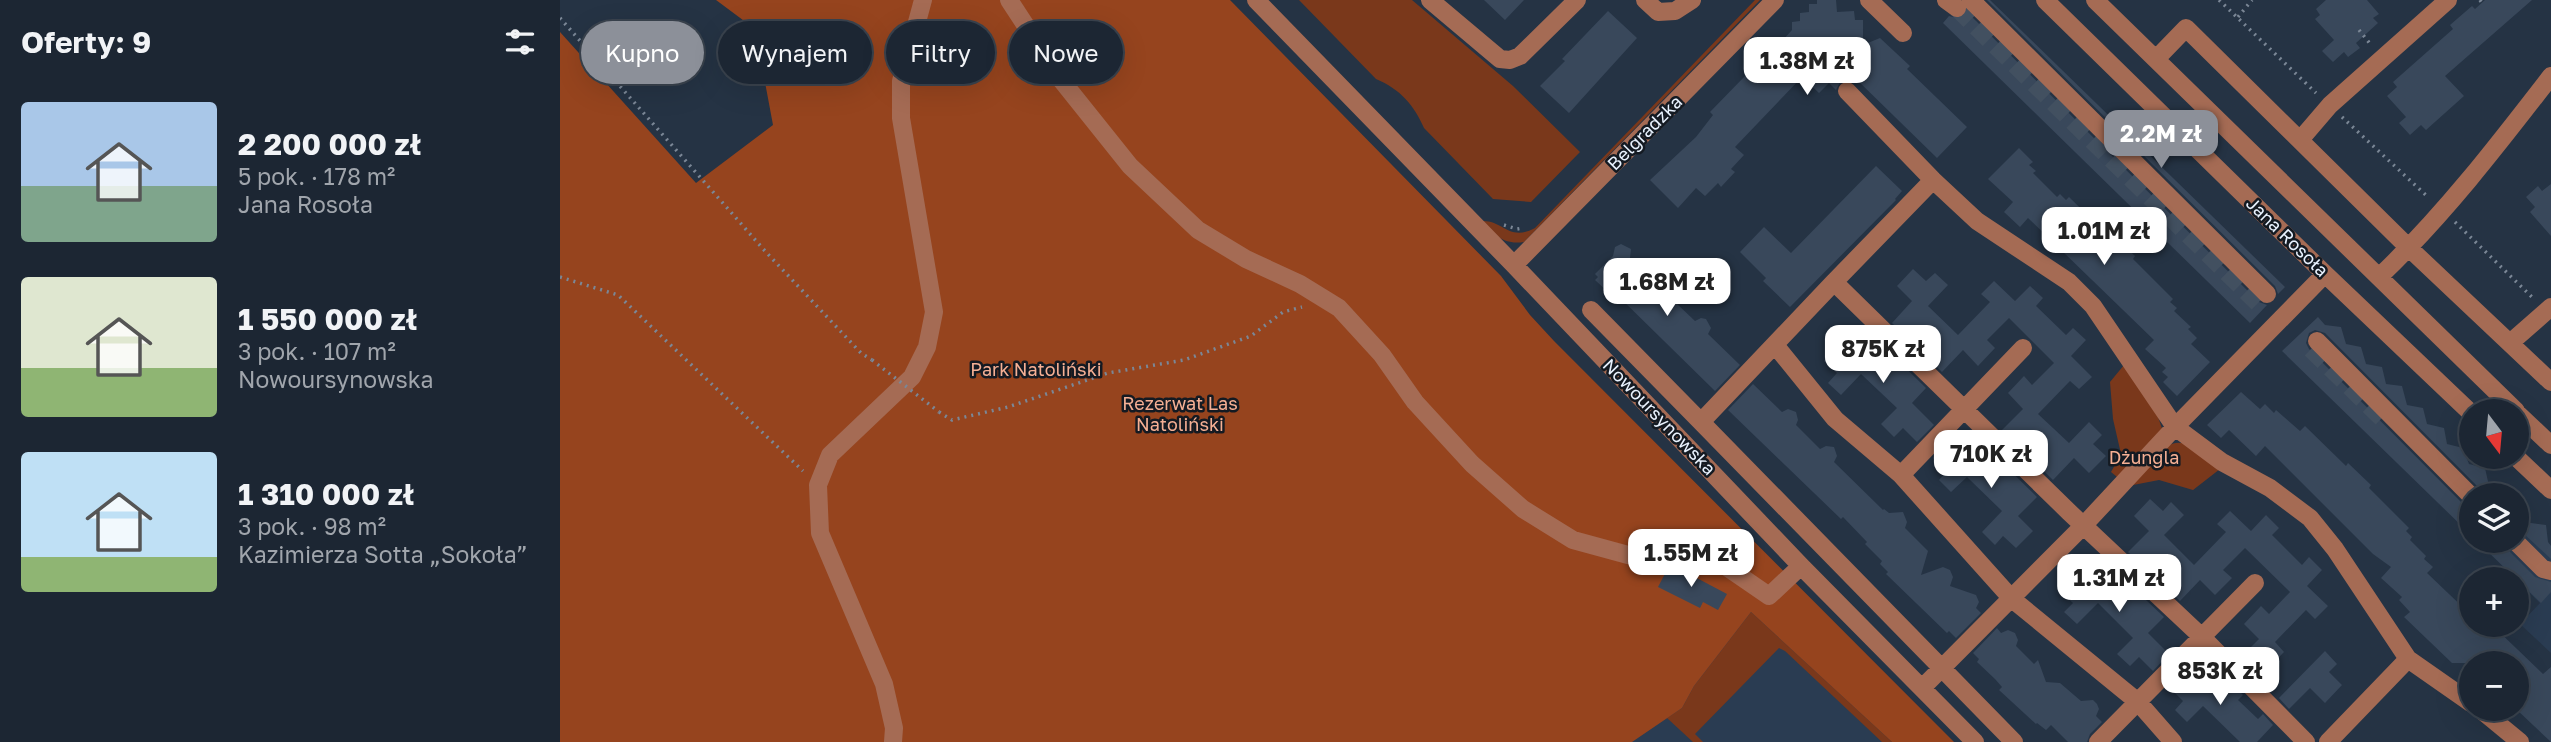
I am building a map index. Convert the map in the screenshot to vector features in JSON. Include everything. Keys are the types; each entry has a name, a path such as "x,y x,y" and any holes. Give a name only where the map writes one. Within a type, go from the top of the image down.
{"street":[{"path":"893,742 894,728 884,684 820,533 818,485 830,455 912,377 928,347 934,312 901,118 901,81 923,0"},
{"path":"1009,0 1062,80 1130,166 1198,230 1246,259 1300,284 1339,307 1382,355 1415,402 1472,464 1523,509 1573,540 1628,555 1683,555 1721,563 1769,596 1801,566"},
{"name":"Nowoursynowska","path":"1256,0 1801,566 1975,742"},
{"path":"1430,0 1500,59 1510,60 1520,55 1577,0"},
{"path":"1645,0 1658,12 1675,11 1692,0"},
{"name":"Belgradzka","path":"1514,265 1775,0"},
{"path":"1869,0 1903,33"},
{"name":"Jana Rosoła","path":"2045,0 2459,402"},
{"name":"Jana Rosoła","path":"2095,0 2504,399"},
{"path":"1958,3 2267,295"},
{"path":"2300,139 2330,105 2439,3"},
{"path":"2156,59 2186,27 2409,248 2551,382"},
{"path":"2379,277 2457,194 2551,76"},
{"path":"1847,91 1933,180 1977,221 2069,282 2093,306 2175,427 2222,461 2270,488 2310,518 2335,549 2408,659 2459,695"},
{"path":"1701,422 1933,180"},
{"path":"1922,688 2012,600 2175,427 2325,274"},
{"path":"1834,282 2203,638 2306,742"},
{"path":"2510,344 2549,309"},
{"path":"1591,310 2014,742"},
{"path":"2317,341 2459,484"},
{"path":"1775,345 1835,419 1900,475 2012,600 2138,702 2172,742"},
{"path":"1900,475 2024,348"},
{"name":"Jana Rosoła","path":"2529,424 2551,445"},
{"path":"2529,469 2551,490"},
{"path":"2527,553 2543,569 2551,571"},
{"path":"2098,742 2255,583"},
{"path":"2328,742 2408,659"},
{"path":"2495,721 2520,742"}],"path":[{"path":"2219,0 2549,309"},
{"path":"2237,18 2252,0"},
{"path":"560,18 765,251 861,353 952,420 1008,407 1108,373 1185,360 1251,337 1283,312 1304,307"},
{"path":"560,277 618,295 818,485"}],"shaded area":[{"path":"2529,524 2551,546 2551,653 2529,632 2529,615 2540,603 2529,592 2529,567 2503,567 2489,553 2529,553"},
{"path":"1737,599 1892,742 1615,742"}],"green space":[{"name":"Park Natoliński","path":"716,0 1230,0 1501,276 1530,315 1554,341 1954,742 1892,742 1751,612 1694,686 1682,708 1632,742 560,742 560,32 581,55 581,84 607,84 696,183 773,125 765,84 872,84 872,21 744,21"},
{"path":"1299,0 1412,0 1513,86 1580,152 1531,202 1493,199 1424,128 1405,99 1376,79"},
{"path":"1755,0 1760,0 1524,242 1510,242 1495,235 1482,221 1519,233 1535,228"},
{"name":"Dżungla","path":"2124,365 2157,414 2168,446 2175,443 2188,445 2220,469 2193,490 2159,480 2128,486 2111,472 2121,454 2113,419 2110,382"},
{"path":"1751,612 1892,742 1882,742 1779,648 1695,734 1703,742 1693,742 1667,718 1682,708 1694,686"}],"building":[{"path":"1484,0 1524,0 1505,20"},
{"path":"1817,0 1836,0 1837,12 1854,11 1855,20 1863,20 1863,45 1880,38 1910,66 1907,69 1967,127 1937,158 1854,77 1840,82 1836,90 1829,83 1819,93 1802,77 1735,147 1744,155 1731,169 1735,172 1721,187 1718,183 1705,196 1696,188 1678,208 1650,180 1696,137 1713,115 1710,112 1792,30 1792,22 1800,21 1800,13 1809,12 1809,4 1817,4"},
{"path":"1987,0 2285,287 2278,294 2275,286"},
{"path":"2326,0 2367,0 2379,14 2373,18 2378,23 2356,43 2360,48 2348,57 2344,52 2333,62 2322,51 2334,40 2315,19 2320,15 2316,9"},
{"path":"2485,0 2532,0 2445,76 2464,96 2426,130 2421,125 2410,135 2399,123 2406,117 2387,96 2397,87 2393,82 2453,29 2450,25 2472,6 2475,9"},
{"path":"1608,11 1637,38 1569,113 1540,86"},
{"path":"1967,12 2259,302 2267,305 2250,323 1943,23 1949,16 1961,19"},
{"path":"2019,148 2033,162 2029,165 2036,171 2033,173 2057,197 2060,194 2066,200 2069,197 2110,237 2112,234 2135,256 2133,259 2173,299 2170,302 2177,308 2174,311 2191,327 2188,329 2197,338 2191,344 2210,362 2177,396 2163,382 2168,377 2162,372 2166,368 2145,349 2154,340 2028,218 2020,227 2004,212 2013,202 1988,179"},
{"path":"1876,166 1902,191 1790,307 1763,281 1766,278 1740,252 1764,227 1791,253"},
{"path":"2551,184 2551,236 2530,212 2535,207 2526,197 2538,186 2542,191"},
{"path":"1621,244 1631,249 1630,258 1656,284 1663,281 1670,283 1674,301 1695,321 1706,319 1711,328 1708,334 1740,365 1715,391 1612,290 1609,293 1595,280 1598,277 1595,274 1613,256 1615,247"},
{"path":"1913,269 1926,281 1935,273 1948,285 1928,306 1958,335 1990,302 1981,294 1994,281 2015,301 2030,286 2043,298 2036,306 2066,335 2073,328 2086,340 2071,356 2092,377 2079,389 2070,381 2038,414 2069,443 2089,422 2102,435 2093,444 2106,456 2089,473 2074,458 2053,480 2002,430 2023,409 2008,393 2024,376 2032,385 2054,363 2009,318 1987,340 1995,348 1978,366 1963,350 1942,372 1892,323 1912,301 1897,286"},
{"path":"2318,317 2325,325 2341,327 2346,344 2361,347 2366,364 2382,367 2386,384 2402,386 2407,405 2423,408 2427,424 2444,428 2447,444 2459,447 2459,468 2325,333 2315,330 2309,333 2306,343 2309,349 2459,500 2459,523 2282,351"},
{"path":"1876,339 1926,388 1912,403 1934,425 1917,442 1903,428 1894,437 1881,424 1897,408 1861,374 1841,395 1828,383 1837,373 1824,361 1841,344 1856,359"},
{"path":"1753,384 1782,412 1788,409 1796,412 1796,425 1820,449 1826,446 1834,447 1837,456 1834,462 1883,510 1889,513 1903,512 1907,522 1905,528 1928,551 1921,575 1943,567 1950,570 1953,577 1950,586 1976,595 1979,602 1976,608 1981,613 1956,638 1949,631 1947,633 1886,574 1888,572 1880,564 1882,561 1843,517 1841,519 1728,410"},
{"path":"2241,392 2260,409 2265,404 2274,413 2276,410 2300,431 2305,426 2346,466 2348,463 2371,485 2369,488 2409,528 2406,531 2412,537 2410,540 2433,567 2427,573 2459,604 2459,637 2504,637 2519,651 2459,651 2459,663 2452,663 2404,617 2410,612 2399,600 2402,597 2381,578 2391,567 2373,554 2265,446 2256,456 2229,430 2221,438 2207,425"},
{"path":"1950,441 1971,461 1986,447 2037,497 2018,516 2033,531 2016,548 2003,536 1995,545 1982,532 2002,511 1967,477 1951,492 1939,480 1947,471 1933,458"},
{"path":"2460,469 2485,469 2488,483 2474,483"},
{"path":"2150,499 2163,511 2171,502 2184,515 2164,535 2194,565 2226,532 2217,524 2230,511 2251,531 2266,515 2279,528 2272,535 2302,565 2309,557 2322,570 2307,586 2328,606 2315,619 2306,610 2275,642 2284,652 2259,678 2239,659 2259,639 2244,624 2261,606 2269,614 2290,592 2245,548 2223,570 2232,578 2215,595 2200,580 2180,601 2128,552 2149,531 2134,516"},
{"path":"2529,523 2546,525 2551,559 2529,539"},
{"path":"2489,553 2511,553 2525,567 2504,567"},
{"path":"1669,566 1674,566 1727,594 1718,610 1703,602 1700,608 1658,587"},
{"path":"2112,568 2164,617 2148,633 2169,654 2153,671 2139,657 2130,666 2117,654 2133,638 2098,603 2077,624 2064,612 2073,603 2060,591 2077,573 2092,588"},
{"path":"2529,571 2535,577 2551,582 2551,592 2541,603 2529,591"},
{"path":"1997,628 2001,633 2008,630 2015,633 2018,640 2016,646 2034,664 2038,660 2046,682 2060,683 2081,701 2093,700 2097,704 2099,709 2096,716 2102,722 2090,734 2087,742 2068,742 2051,725 2046,730 1999,690 2002,687 1977,662 1979,659 1973,653"},
{"path":"2325,651 2337,664 2329,672 2342,685 2325,703 2310,688 2289,709 2279,698"},
{"path":"2529,661 2543,674 2551,667 2551,742 2529,721"},
{"path":"2185,670 2207,691 2224,675 2243,695 2238,700 2258,719 2263,714 2273,725 2257,742 2240,742 2203,706 2187,722 2175,710 2183,701 2169,687"}],"tunnel":[{"path":"1957,8 2258,303"},
{"path":"2311,349 2386,422"}],"park label":[{"name":"Rezerwat Las Natoliński","path":"1180,414"}]}
